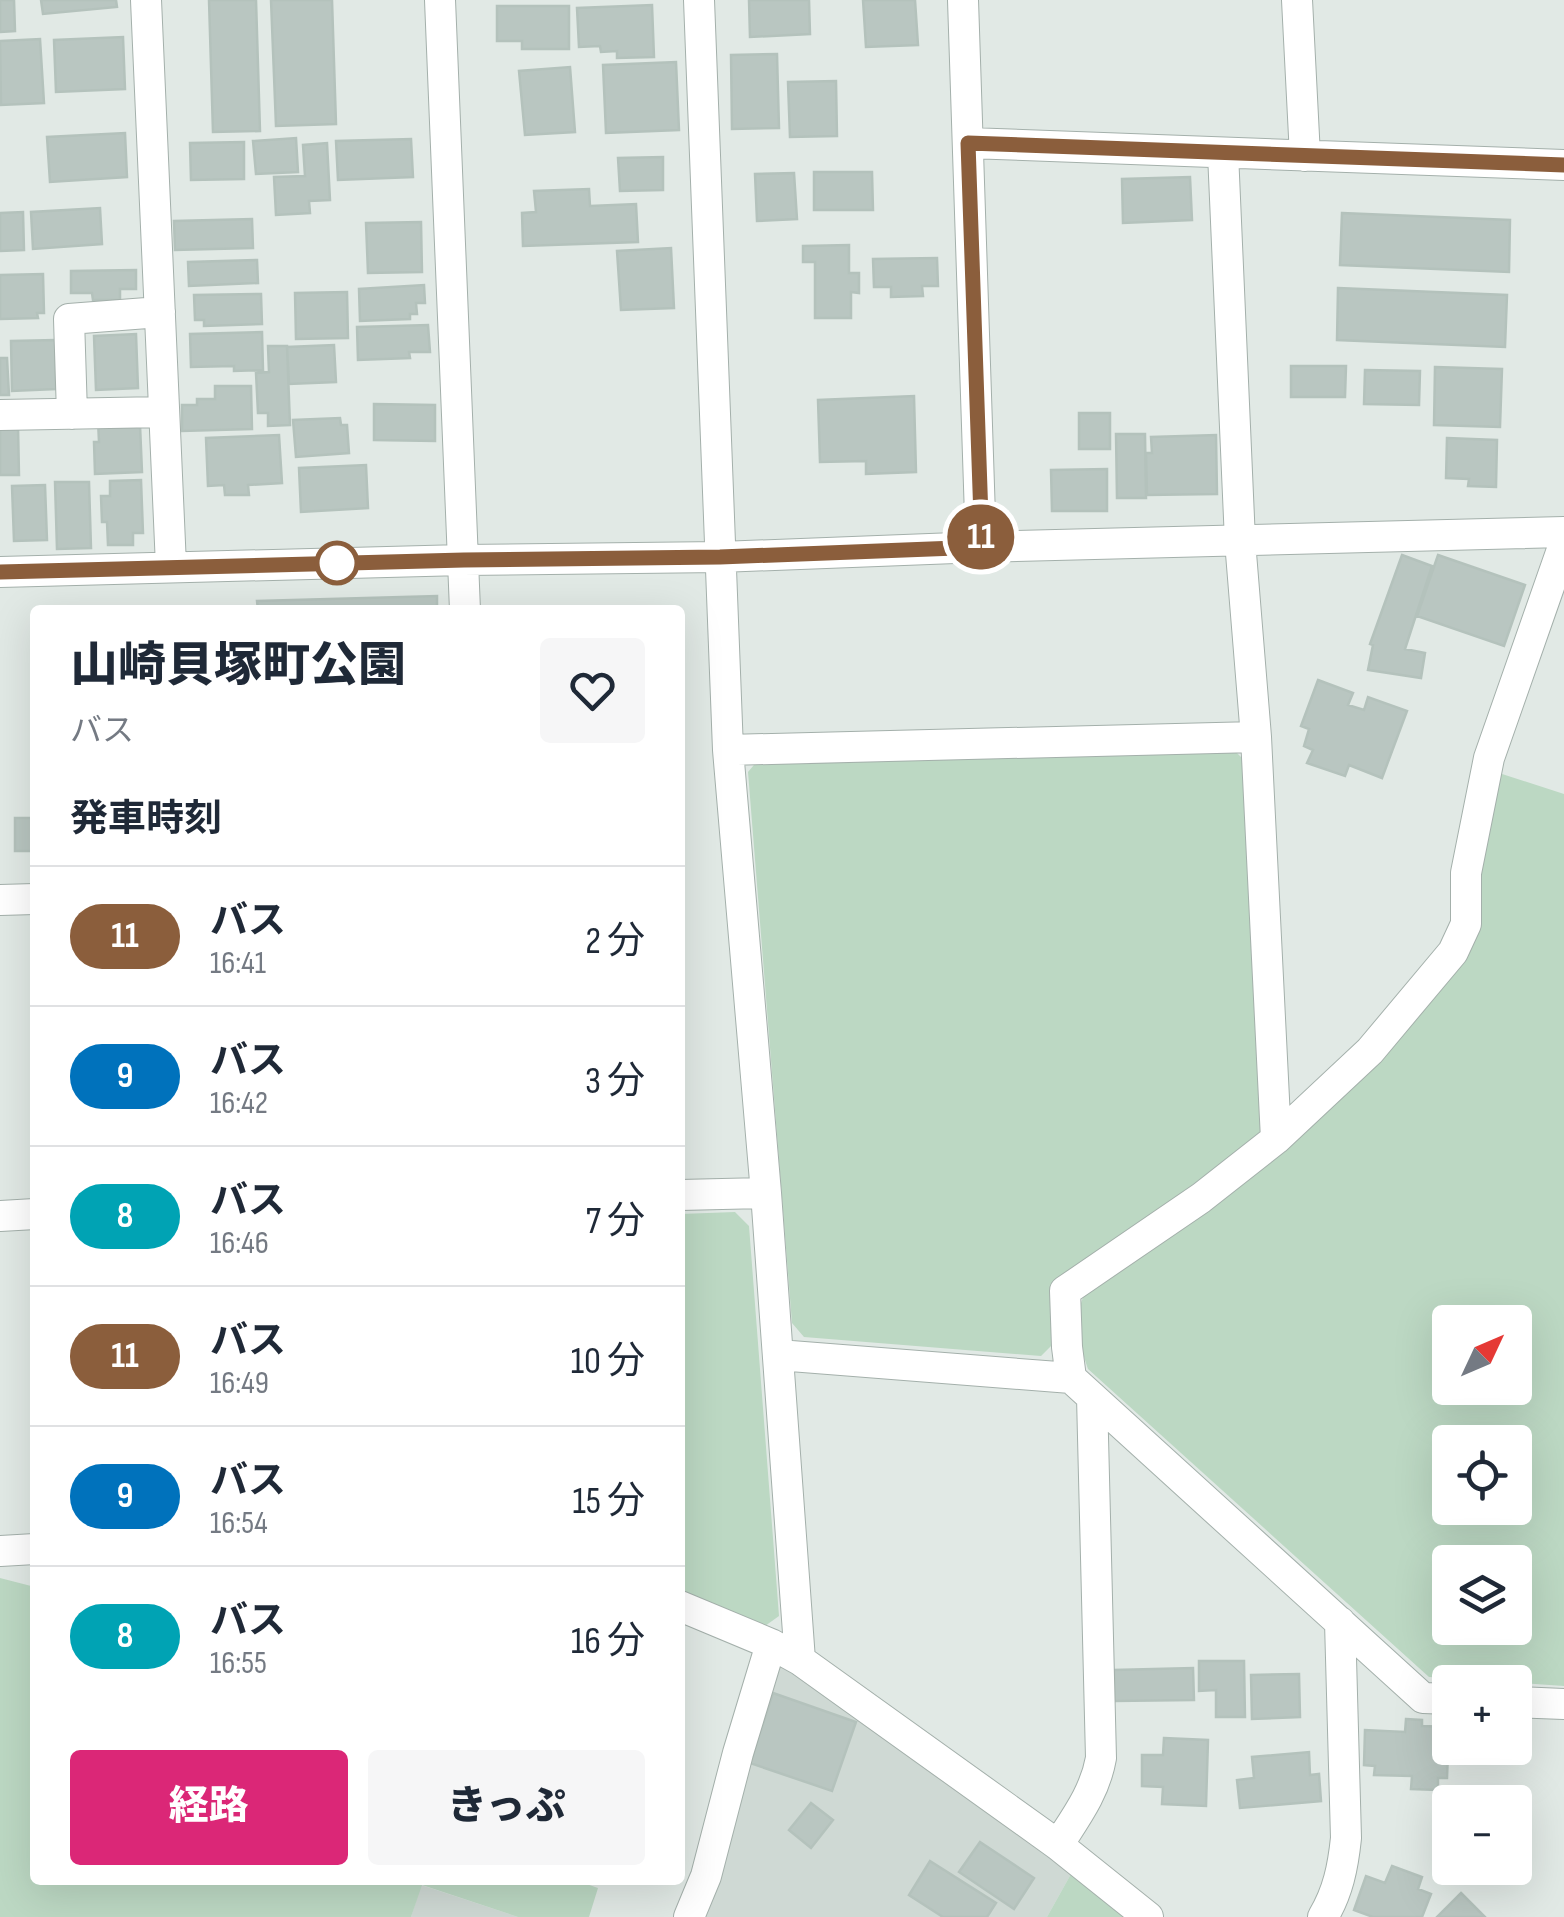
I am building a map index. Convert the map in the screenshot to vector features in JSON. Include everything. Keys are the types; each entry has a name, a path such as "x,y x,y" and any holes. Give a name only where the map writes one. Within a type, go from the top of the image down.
{"street":[{"path":"146,0 170,566"},
{"path":"440,0 465,605"},
{"path":"699,0 728,750 800,1660"},
{"path":"964,0 982,547"},
{"path":"1297,0 1305,156"},
{"path":"968,143 1564,165"},
{"path":"1223,153 1240,541 1256,736 1276,1139"},
{"path":"72,414 68,320 160,312"},
{"path":"0,415 164,412"},
{"path":"0,572 720,557 1564,532"},
{"path":"1058,1845 1091,1795 1101,1758 1081,1388 1066,1347 1065,1291 1201,1198 1276,1139 1370,1052 1453,952 1466,924 1466,873 1489,758 1564,544"},
{"path":"728,750 1256,736"},
{"path":"0,900 30,899"},
{"path":"685,1195 766,1193"},
{"path":"0,1216 30,1214"},
{"path":"778,1355 1081,1388 1423,1698 1432,1698"},
{"path":"0,1551 30,1549"},
{"path":"685,1608 772,1644 800,1660 1058,1845 1148,1917"},
{"path":"1323,1917 1336,1893 1346,1838 1340,1622"},
{"path":"690,1917 706,1876 772,1644"},
{"path":"1532,1703 1564,1704"}],"shaded area":[{"path":"779,1663 1071,1874 1047,1917 702,1917"},
{"path":"421,1885 518,1917 411,1917"}],"green space":[{"path":"1233,749 1246,762 1263,1128 1255,1141 1178,1200 1054,1282 1054,1343 1041,1356 804,1337 792,1323 748,772 759,759"},
{"path":"1499,773 1564,794 1564,1686 1532,1684 1532,1665 1432,1665 1429,1677 1088,1369 1078,1319 1087,1289 1461,964"},
{"path":"735,1212 749,1226 779,1616 765,1626 685,1594 685,1214"},
{"path":"0,1578 30,1586 30,1885 422,1885 411,1917 0,1917"},
{"path":"1071,1874 1125,1917 1047,1917"},
{"path":"422,1885 598,1888 589,1917 518,1917"}],"building":[{"path":"0,0 14,0 15,31 0,32"},
{"path":"41,0 116,0 117,7 43,14"},
{"path":"209,0 256,0 260,131 213,132"},
{"path":"271,0 332,0 336,124 276,126"},
{"path":"749,0 809,0 810,34 750,37"},
{"path":"863,0 915,0 918,45 866,47"},
{"path":"652,5 654,57 617,58 617,51 601,52 600,46 579,47 577,8"},
{"path":"497,6 569,6 569,49 522,49 522,41 497,41"},
{"path":"123,37 125,89 56,92 54,40"},
{"path":"40,39 44,103 1,105 0,41"},
{"path":"777,54 779,128 732,129 731,55"},
{"path":"676,62 679,130 606,133 603,65"},
{"path":"570,67 575,132 525,135 519,71"},
{"path":"836,81 837,136 790,137 788,82"},
{"path":"125,133 127,177 50,182 47,137"},
{"path":"296,138 298,172 256,174 253,141"},
{"path":"411,139 413,177 338,180 336,141"},
{"path":"244,142 244,179 191,180 190,143"},
{"path":"327,143 330,200 309,201 310,213 276,215 274,177 305,176 303,145"},
{"path":"663,157 663,190 620,191 618,158"},
{"path":"814,172 872,172 873,210 814,210"},
{"path":"794,173 797,219 757,221 755,174"},
{"path":"1190,177 1192,220 1123,223 1122,179"},
{"path":"589,189 590,206 636,204 638,242 523,246 522,213 536,212 534,191"},
{"path":"100,208 102,244 33,249 31,212"},
{"path":"23,212 24,250 0,251 0,213"},
{"path":"1342,213 1510,220 1509,272 1340,265"},
{"path":"252,219 253,248 175,250 174,221"},
{"path":"421,222 422,272 368,273 366,223"},
{"path":"849,245 849,273 859,273 859,293 851,292 851,318 815,318 815,262 803,262 803,246"},
{"path":"671,248 674,308 621,310 617,251"},
{"path":"937,258 938,286 922,286 923,296 891,297 891,287 874,287 873,259"},
{"path":"257,260 258,283 189,286 188,262"},
{"path":"136,270 136,289 120,289 120,300 93,300 92,293 71,293 71,271"},
{"path":"43,274 44,313 37,313 38,318 0,319 0,275"},
{"path":"424,285 425,303 416,303 417,314 410,314 410,319 360,321 359,289"},
{"path":"1338,288 1507,295 1505,347 1337,340"},
{"path":"347,292 348,338 296,339 295,293"},
{"path":"261,294 262,324 204,326 204,320 195,320 194,295"},
{"path":"428,325 430,352 409,352 410,358 358,360 357,327"},
{"path":"262,332 263,370 191,367 190,334"},
{"path":"136,334 138,388 96,390 94,336"},
{"path":"55,340 56,389 12,391 11,341"},
{"path":"334,345 336,382 289,384 287,347"},
{"path":"268,346 287,346 290,425 268,426 268,413 258,413 256,373 269,372"},
{"path":"0,358 7,358 9,395 0,395"},
{"path":"1291,366 1346,366 1345,397 1291,397"},
{"path":"1435,367 1502,369 1500,427 1434,425"},
{"path":"1365,370 1420,371 1419,405 1364,404"},
{"path":"215,386 251,386 252,429 182,431 182,405 197,405 197,399 215,399"},
{"path":"914,396 916,472 866,474 866,461 820,462 818,400"},
{"path":"374,404 435,405 435,441 374,440"},
{"path":"1079,413 1110,413 1110,449 1079,449"},
{"path":"340,418 341,425 347,425 349,453 296,457 293,420"},
{"path":"98,420 140,425 142,472 95,474"},
{"path":"18,426 19,475 0,475 0,427"},
{"path":"1116,434 1145,434 1146,498 1117,498"},
{"path":"279,435 282,483 248,485 249,495 225,495 224,485 208,486 206,438"},
{"path":"1216,435 1217,494 1147,495 1146,453 1152,453 1151,437"},
{"path":"1447,438 1497,440 1496,487 1468,486 1469,479 1446,478"},
{"path":"366,465 368,508 301,512 299,468"},
{"path":"1107,469 1107,511 1052,511 1051,470"},
{"path":"141,480 143,533 133,533 133,545 108,545 101,496 110,496 110,481"},
{"path":"55,482 89,482 91,548 57,549"},
{"path":"45,485 47,540 14,541 12,486"},
{"path":"1402,555 1432,566 1405,649 1425,653 1421,678 1368,670 1373,645 1370,644"},
{"path":"1438,555 1525,585 1504,646 1417,616"},
{"path":"437,596 437,605 257,605 257,601"},
{"path":"1318,680 1353,693 1348,705 1364,710 1368,697 1407,711 1382,778 1349,765 1345,776 1307,763 1313,750 1304,746 1309,729 1301,726"},
{"path":"15,818 30,818 30,851 15,851"},
{"path":"1199,1661 1244,1661 1245,1717 1216,1717 1216,1690 1199,1691"},
{"path":"1193,1668 1194,1700 1114,1701 1114,1670"},
{"path":"1299,1674 1300,1717 1252,1719 1251,1675"},
{"path":"773,1693 856,1722 832,1791 750,1763"},
{"path":"1406,1719 1422,1720 1422,1726 1432,1726 1432,1765 1448,1765 1447,1778 1438,1778 1438,1785 1432,1785 1432,1790 1411,1789 1412,1776 1374,1775 1375,1766 1364,1765 1365,1730 1405,1732"},
{"path":"1164,1738 1208,1740 1206,1806 1162,1804 1163,1787 1142,1786 1142,1755 1163,1755"},
{"path":"1309,1752 1310,1775 1319,1774 1321,1801 1240,1808 1237,1780 1254,1778 1252,1757"},
{"path":"811,1803 833,1820 811,1848 789,1830"},
{"path":"980,1842 1034,1878 1014,1909 959,1872"},
{"path":"930,1861 996,1903 987,1917 943,1917 909,1895"},
{"path":"1392,1866 1422,1877 1418,1889 1431,1894 1422,1917 1373,1917 1354,1910 1366,1876 1385,1883"},
{"path":"1461,1893 1485,1917 1437,1917"}],"bus line":[{"name":"11","path":"0,572 720,557 982,547 968,143 1564,165"}]}
